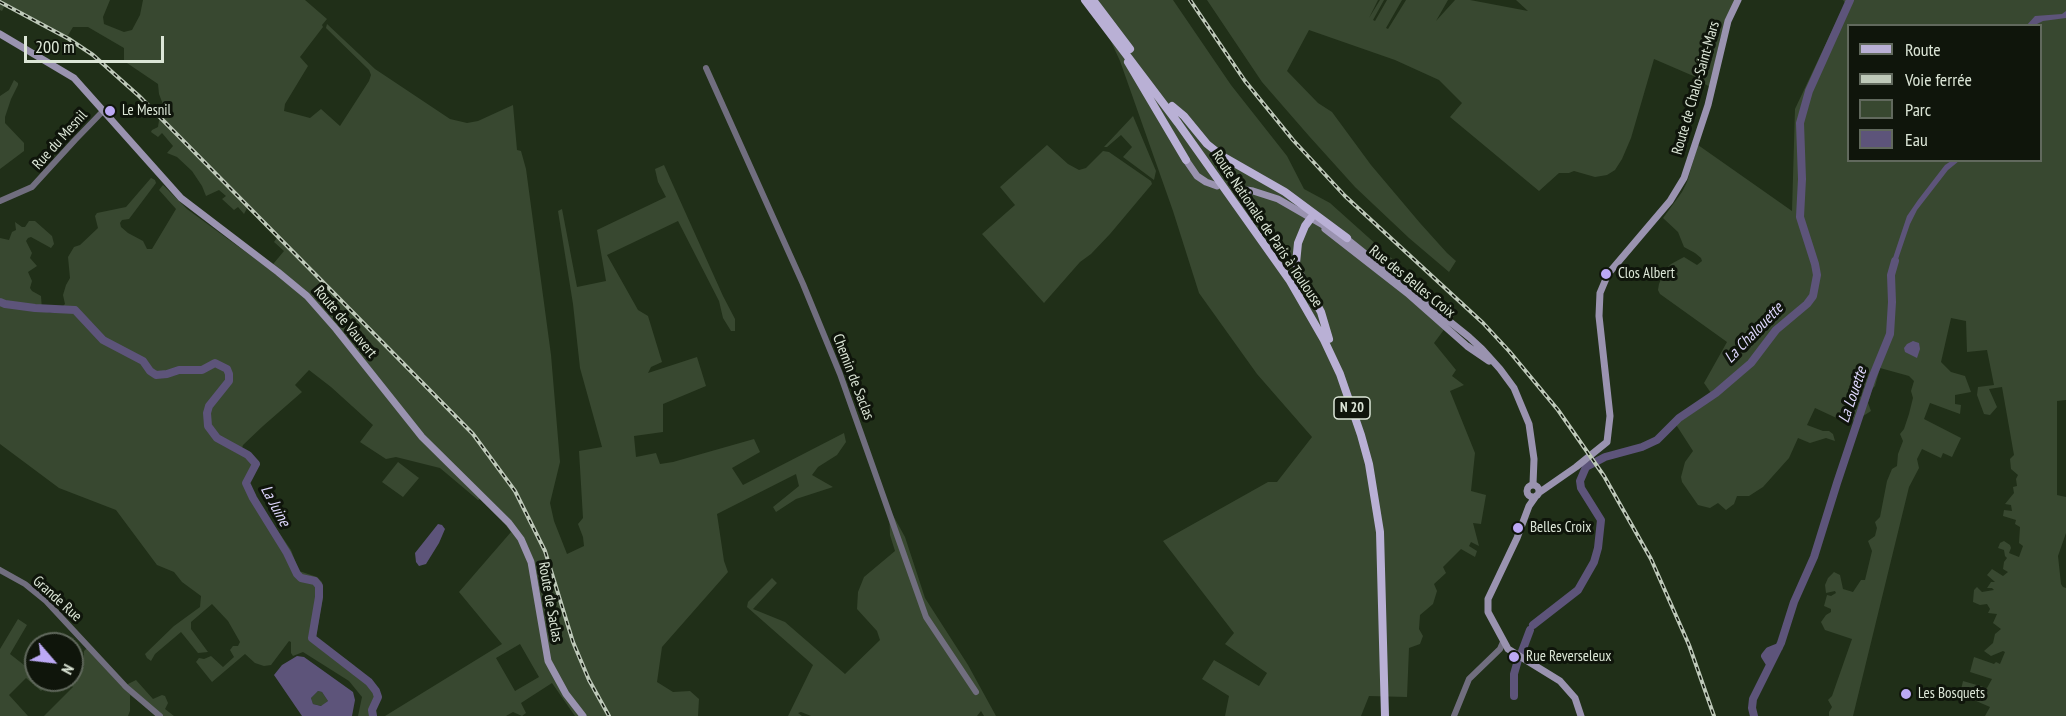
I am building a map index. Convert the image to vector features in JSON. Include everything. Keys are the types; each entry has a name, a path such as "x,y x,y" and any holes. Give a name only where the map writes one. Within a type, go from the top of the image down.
{"main road":[{"name":"Route Nationale de Paris à Toulouse","path":"1085,0 1290,281 1319,331 1340,374 1369,465 1380,532 1383,567 1385,716"},
{"name":"Route Nationale de Paris à Toulouse","path":"1093,0 1172,106 1294,279 1329,339 1357,405 1374,464 1388,567 1390,716"},
{"name":"Route de Chalo-Saint-Mars","path":"1535,491 1576,467 1607,442 1610,416 1599,316 1600,293 1608,274 1670,201 1684,178 1708,105 1728,21 1738,0"},
{"name":"Route de Vauvert","path":"0,34 65,71 79,82 181,198 307,296 422,437 484,497"},
{"path":"1120,45 1132,70 1197,176 1206,183 1217,186"},
{"path":"1172,106 1184,116 1207,144 1222,156 1285,192 1347,238"},
{"path":"1240,189 1268,195 1311,218 1298,243 1296,263 1321,312 1329,339"},
{"name":"Rue des Belles Croix","path":"1311,218 1347,238 1496,365 1514,388 1529,424 1534,459 1535,491"},
{"name":"Rue des Belles Croix","path":"1311,218 1407,293 1467,346 1481,351"},
{"path":"1535,491 1514,545 1488,599 1487,607 1489,616 1508,650 1560,681 1575,698 1581,716"},
{"name":"Route de Saclas","path":"484,497 509,523 527,552 535,579 548,660 566,694 583,716"}],"street":[{"name":"Chemin de Saclas","path":"706,68 803,284 840,374 926,617 976,692"},
{"name":"Rue du Mesnil","path":"0,201 32,187 104,110"},
{"name":"Grande Rue","path":"0,570 25,584 46,601 126,687 160,716"},
{"path":"1454,716 1469,679 1500,648 1503,642"}],"green space":[{"path":"0,0 110,0 103,17 104,24 124,32 132,30 140,15 143,0 305,0 327,19 300,57 308,66 285,104 284,111 310,118 321,109 340,126 369,81 371,75 369,70 326,28 327,24 375,69 450,119 467,123 478,121 513,105 517,150 521,151 526,169 551,355 560,462 550,503 554,521 567,554 584,546 578,524 583,518 579,451 602,447 580,368 573,304 558,211 562,209 577,287 606,281 597,230 666,197 658,182 655,169 664,165 735,319 735,331 731,331 723,318 719,301 678,221 607,255 638,310 648,316 662,362 651,367 648,373 697,357 706,386 663,404 663,432 634,436 636,457 656,453 660,464 754,439 760,452 732,468 743,485 844,433 846,442 837,455 818,467 812,475 833,487 796,499 776,512 773,507 799,486 796,474 717,514 724,561 728,572 662,647 657,682 673,692 690,691 699,699 698,716 575,716 552,683 521,703 526,713 522,716 513,712 506,716 385,716 502,644 459,592 511,532 497,514 440,468 396,457 386,459 360,442 373,425 309,370 295,385 302,392 242,448 253,455 258,465 249,484 291,550 299,571 317,577 322,582 323,597 316,637 355,666 354,669 376,691 378,696 372,710 374,716 358,716 362,697 349,681 303,652 293,656 289,641 271,665 264,666 255,663 245,654 212,682 196,662 199,658 204,659 211,656 223,667 234,657 230,650 233,646 238,646 240,642 228,621 212,604 191,622 191,629 208,652 198,653 181,632 155,654 151,661 147,658 145,654 174,626 200,607 201,596 182,582 174,572 157,565 116,510 59,488 0,444 0,238 9,240 12,232 16,230 15,222 25,227 29,221 35,221 52,236 54,244 51,248 31,237 26,241 32,253 30,258 37,266 28,272 32,281 30,288 41,296 42,310 50,313 58,311 65,304 63,295 70,278 68,257 74,247 80,245 98,228 95,216 97,213 126,207 151,178 156,183 129,219 122,220 120,223 128,233 143,241 147,249 152,249 176,209 159,190 163,185 187,209 269,269 284,251 274,242 278,236 248,206 244,214 238,207 234,210 222,199 226,196 219,190 206,196 192,171 177,157 167,153 173,146 162,133 158,137 151,132 158,127 160,114 164,107 158,84 124,61 124,48 88,27 73,27 67,37 5,5 2,11","holes":["520,644 539,677 515,691 496,658"]},
{"path":"1092,0 1173,0 1231,85 1287,156 1304,189 1330,203 1455,315 1434,343 1456,370 1452,376 1464,385 1450,391 1475,453 1471,491 1486,495 1481,524 1473,523 1479,546 1471,542 1469,546 1477,551 1475,557 1461,549 1443,567 1446,573 1434,584 1437,591 1433,604 1420,615 1419,629 1423,636 1420,644 1409,648 1407,697 1369,696 1361,716 1225,716 1229,696 1202,679 1214,660 1259,686 1267,673 1225,644 1234,633 1163,541 1268,482 1277,482 1312,437 1257,374 1199,293 1173,211 1120,61"},
{"path":"1207,0 1378,0 1369,18 1380,0 1384,0 1373,20 1375,21 1387,0 1402,0 1386,28 1388,29 1406,0 1448,0 1436,21 1455,0 1470,0 1528,11 1516,0 1736,0 1720,39 1710,87 1698,78 1654,59 1631,138 1615,170 1607,175 1595,177 1574,171 1559,173 1539,191 1450,117 1462,103 1439,80 1395,60 1309,30 1287,71 1318,103 1332,112 1371,165 1456,261 1449,272 1355,187 1309,136 1262,82"},
{"path":"1843,0 2066,0 2066,400 2057,401 2057,495 2066,497 2066,533 2058,556 2061,584 2066,588 2066,716 1985,716 1990,707 1960,694 1963,681 1987,688 1992,679 1970,672 1974,657 2000,664 2005,652 1991,656 1984,651 1993,643 1995,634 2001,629 1993,623 1997,614 1988,613 1990,609 1987,604 1980,605 1973,602 1974,590 1977,587 1982,592 1994,590 1987,588 1991,582 1995,582 1987,575 1992,569 2003,576 2008,572 2003,569 2007,558 2004,550 1998,548 2000,543 2004,541 2010,545 2009,553 2019,557 2023,546 2019,543 2020,527 2015,524 2016,520 2003,516 2004,510 2012,511 2011,505 2005,504 2014,493 2013,487 2017,486 2018,475 2011,469 2010,459 2014,455 2002,387 1989,389 1997,407 1990,415 1984,414 1977,395 1978,387 1994,385 1987,350 1967,352 1966,321 1951,318 1941,362 1951,372 1965,376 1971,392 1955,395 1955,404 1961,405 1960,414 1930,403 1924,419 1961,438 1952,457 1943,453 1941,458 1922,449 1917,459 1919,468 1909,487 1853,716 1829,716 1832,707 1828,700 1832,696 1852,639 1825,630 1821,622 1831,612 1831,609 1824,606 1827,595 1831,596 1836,593 1835,591 1826,593 1825,585 1834,572 1840,575 1843,589 1853,592 1861,580 1865,580 1872,551 1868,541 1875,536 1877,528 1875,522 1880,517 1887,481 1892,469 1897,466 1898,454 1903,441 1900,434 1909,414 1914,381 1909,376 1880,368 1868,403 1871,411 1857,420 1843,421 1815,408 1807,425 1829,431 1833,434 1835,441 1826,438 1810,443 1798,438 1789,458 1763,487 1749,496 1737,496 1734,504 1726,510 1718,503 1710,508 1698,505 1682,482 1685,462 1693,451 1673,420 1711,393 1704,383 1727,342 1660,294 1659,284 1665,270 1671,264 1684,257 1697,265 1702,261 1695,253 1684,247 1678,232 1663,218 1687,182 1698,145 1792,211 1795,109 1845,3"},
{"path":"14,80 18,85 11,99 5,123 24,143 24,151 0,169 0,96 9,90"},
{"path":"1133,116 1156,171 1154,180 1123,157 1132,147 1121,135 1104,147"},
{"path":"1047,145 1068,164 1079,170 1086,168 1103,151 1109,152 1151,181 1152,184 1110,234 1080,262 1044,303 982,234 1015,205 1000,187"},
{"path":"398,462 419,478 403,497 382,482"},
{"path":"889,508 905,537 925,598 968,665 996,716 984,716 981,711 977,716 811,716 801,712 798,713 802,716 788,716 813,665 747,607 748,602 772,578 777,583 753,609 785,622 845,674 880,640 877,631 857,609 858,592 864,577 895,551 890,535"},
{"path":"18,619 27,625 10,654 24,665 24,680 9,695 28,716 0,716 0,649"},
{"path":"87,648 122,687 136,680 153,699 165,696 168,703 165,709 174,716 158,716 130,695 128,716 44,716 68,692 84,692 84,651"},
{"path":"318,691 322,692 328,701 322,706 313,704 311,698"}],"water":[{"path":"2066,11 2066,18 2028,24 2035,16 2062,14"},
{"path":"1950,162 1958,162 1948,170 1917,210 1894,271 1889,270 1907,216"},
{"path":"1913,341 1919,343 1917,358 1905,352 1904,348"},
{"path":"438,524 445,529 439,543 426,564 419,566 415,553"},
{"path":"297,656 304,657 353,692 355,700 352,716 302,716 274,675 282,665","holes":["318,691 322,692 328,701 321,706 313,704 311,698"]}],"waterway":[{"name":"La Chalouette","path":"1533,625 1578,590 1594,562 1601,520 1581,488 1580,481 1586,467 1605,457 1642,447 1657,440 1679,418 1716,393 1751,363 1776,330 1807,304 1813,296 1817,275 1800,217 1802,179 1800,123 1809,91 1850,0"},
{"name":"La Louette","path":"1754,716 1753,699 1781,643 1794,602 1814,557 1872,378 1890,334 1891,275 1895,261"},
{"name":"La Juine","path":"0,302 35,308 75,310 103,340 143,361 156,375 179,370 202,370 215,363 227,369 229,381 209,406 208,426 217,438 248,455 256,464 246,483 253,498 287,553 297,574 301,578 315,581 319,586 312,638 369,682 378,697 372,710 373,716"},
{"name":"La Chalouette","path":"1521,654 1530,630"},
{"name":"La Louette","path":"1770,664 1765,656 1769,651 1779,647"},
{"name":"La Chalouette","path":"1514,696 1514,674 1518,660"}],"tunnel":[{"path":"1220,186 1240,189"}],"railway":[{"path":"1190,0 1245,81 1293,140 1345,196 1483,323 1558,410 1604,476 1651,559 1689,645 1714,716"},
{"path":"0,2 69,39 93,55 139,96 473,434 515,491 545,551 573,642 589,680 609,716"}],"place":[{"name":"Le Mesnil","path":"110,111"},
{"name":"Clos Albert","path":"1606,274"},
{"name":"Belles Croix","path":"1518,528"},
{"name":"Rue Reverseleux","path":"1514,657"},
{"name":"Les Bosquets","path":"1906,694"}]}
